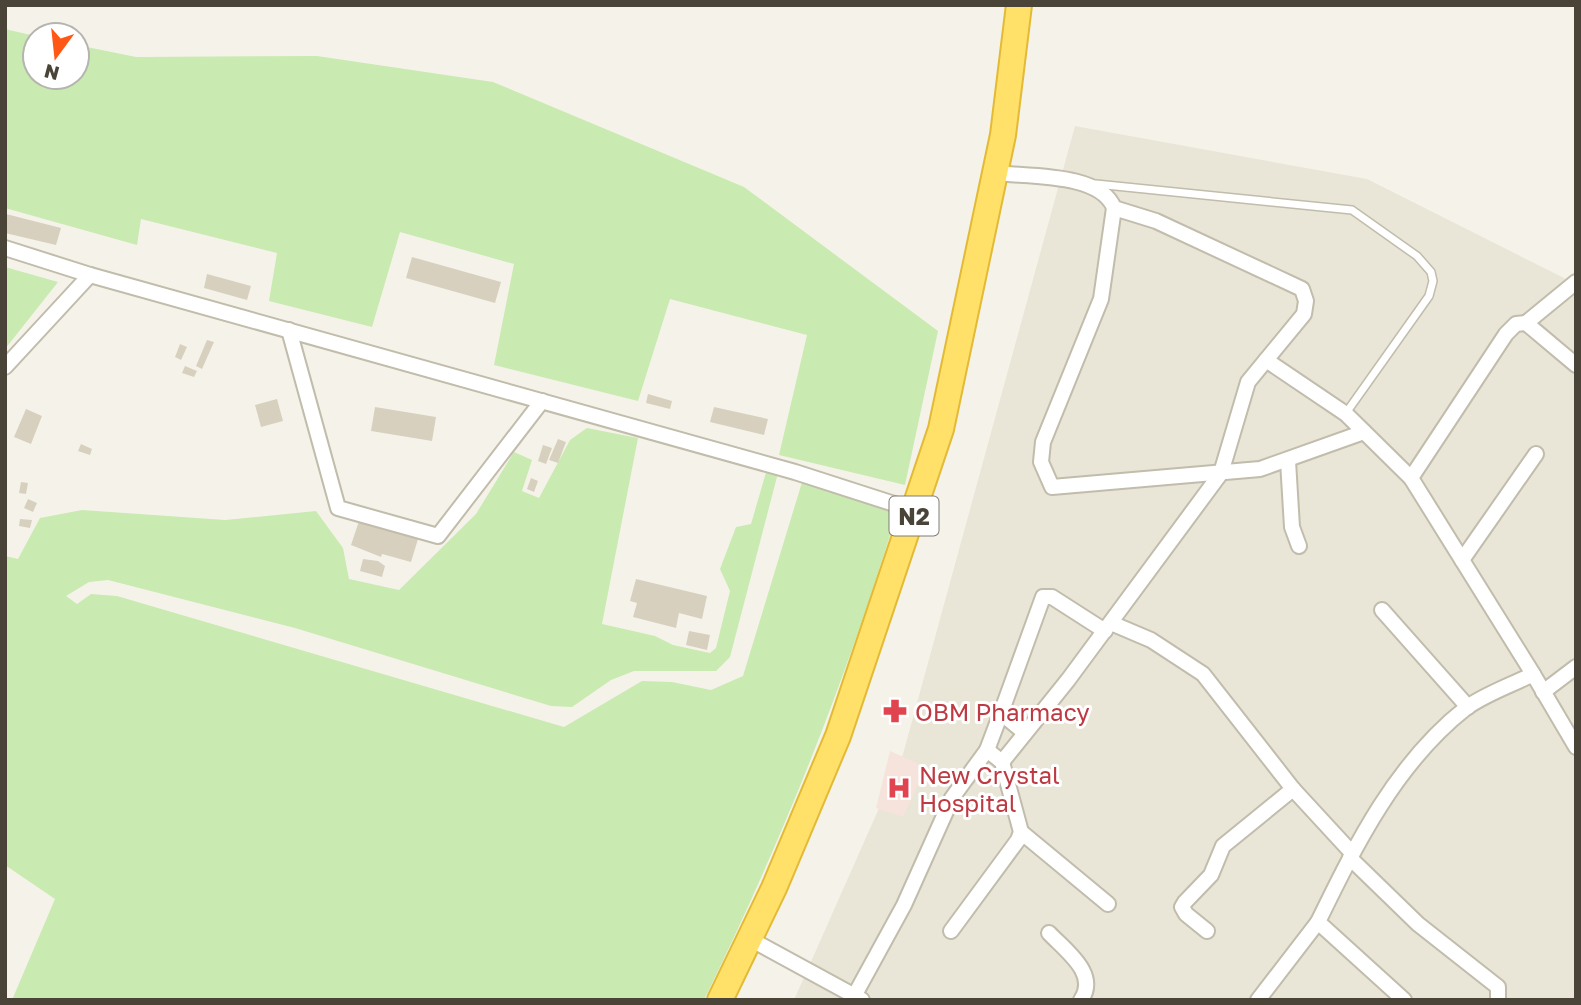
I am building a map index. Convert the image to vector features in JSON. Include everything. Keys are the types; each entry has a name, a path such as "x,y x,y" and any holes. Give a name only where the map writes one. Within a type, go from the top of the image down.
{"highway":[{"name":"N2","path":"720,1000 775,888 838,736 941,429 1003,135 1019,5"}],"street":[{"path":"996,173 1088,184 1110,197 1114,208 1101,299 1043,442 1041,462 1048,483 1052,486 1260,469 1364,432"},
{"path":"1002,762 1108,627 1221,473 1243,392 1304,314 1306,301 1303,289 1156,221 1114,208"},
{"path":"5,248 90,275 795,472 916,510"},
{"path":"5,367 90,275"},
{"path":"1411,478 1506,334 1516,324 1526,323 1576,282"},
{"path":"1526,323 1576,365"},
{"path":"289,330 338,508 438,536 542,401"},
{"path":"1266,360 1346,414 1411,478 1576,747"},
{"path":"1462,560 1536,454"},
{"path":"1288,461 1292,527 1298,546"},
{"path":"750,939 856,998 904,905 952,798 987,750 1043,597 1052,597 1108,627 1151,640 1203,674 1293,789 1351,855 1418,924 1498,987 1498,1000"},
{"path":"1382,610 1468,707"},
{"path":"1543,692 1576,667"},
{"path":"1258,1000 1318,922 1362,832 1405,771 1433,738 1468,707 1533,674"},
{"path":"1001,713 1025,733"},
{"path":"987,750 1002,762 1021,832 1108,904"},
{"path":"1207,931 1186,914 1182,907 1185,902 1211,875 1223,846 1293,789"},
{"path":"951,931 1018,840 1021,832"},
{"path":"1318,922 1404,1000"},
{"path":"1049,933 1082,967 1087,977 1088,991 1082,1000"}],"lane":[{"path":"1088,184 1352,210 1417,256 1431,272 1433,281 1429,296 1346,414"}],"shaded area":[{"path":"1075,126 1367,179 1576,284 1576,1000 794,1000 903,754"},
{"name":"New Crystal Hospital","path":"890,751 926,767 903,817 876,808"}],"green space":[{"path":"5,29 21,33 21,91 91,91 91,48 136,57 317,56 493,82 744,187 938,331 905,485 779,455 807,335 670,299 638,401 494,365 514,264 400,232 372,327 269,301 277,253 141,219 137,245 5,208"},
{"path":"5,267 58,282 5,349"},
{"path":"587,428 638,438 602,624 655,636 673,645 710,653 716,648 730,591 720,569 736,527 751,524 767,469 778,473 730,657 716,671 634,671 611,680 572,707 551,706 295,628 108,580 89,582 66,596 77,604 91,594 117,596 564,727 642,681 672,682 711,690 743,676 803,479 898,509 857,635 811,758 760,880 704,1000 12,1000 55,899 5,865 5,556 18,559 40,518 82,510 225,520 316,511 343,548 349,579 399,590 476,514 514,452 532,460 522,491 539,498 570,440"}],"building":[{"path":"6,214 61,228 56,245 5,233"},
{"path":"412,257 501,282 495,303 406,278"},
{"path":"207,274 251,286 247,300 204,288"},
{"path":"207,340 214,342 202,369 196,366"},
{"path":"180,344 187,347 181,360 175,357"},
{"path":"185,366 197,371 194,377 182,373"},
{"path":"648,394 672,401 670,409 646,403"},
{"path":"277,399 283,421 261,427 255,405"},
{"path":"375,407 436,417 432,441 371,431"},
{"path":"714,407 768,419 764,435 710,422"},
{"path":"26,409 42,416 31,444 14,437"},
{"path":"558,439 566,442 558,463 549,460"},
{"path":"81,444 92,449 90,455 78,451"},
{"path":"543,445 552,448 546,464 538,461"},
{"path":"531,478 538,481 534,492 527,489"},
{"path":"21,482 28,483 26,494 19,493"},
{"path":"28,499 37,503 33,512 24,508"},
{"path":"20,519 32,520 30,528 19,526"},
{"path":"359,521 418,539 411,562 382,554 381,557 351,545"},
{"path":"363,559 378,561 385,566 382,577 360,571"},
{"path":"636,579 707,596 702,619 679,613 676,628 633,617 637,603 630,601"},
{"path":"689,631 710,635 707,650 686,645"}],"place":[{"name":"OBM Pharmacy","path":"895,711"},
{"name":"New Crystal Hospital","path":"899,788"}]}
